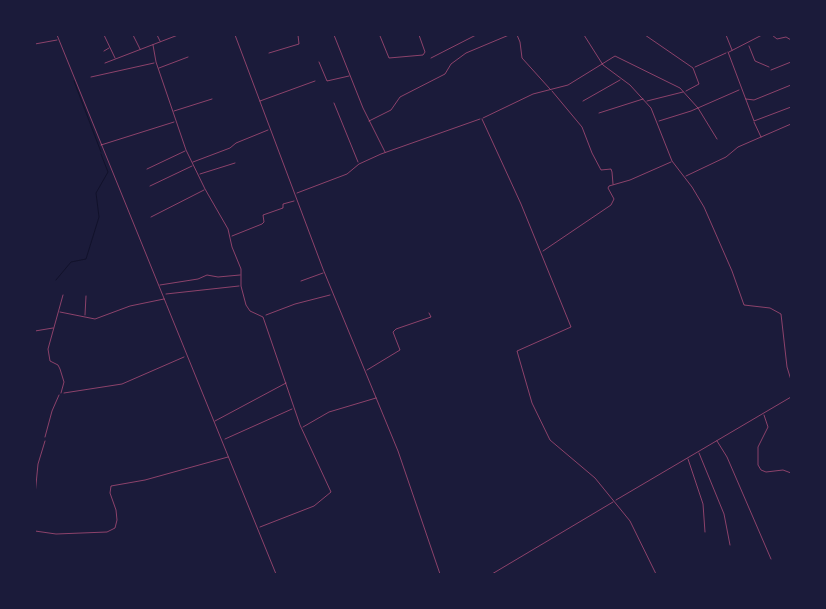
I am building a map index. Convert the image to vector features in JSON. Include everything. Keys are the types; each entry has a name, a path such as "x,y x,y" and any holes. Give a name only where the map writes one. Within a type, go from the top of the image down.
{"street":[{"path":"57,35 164,294 276,574"},
{"path":"104,35 115,59"},
{"path":"133,35 140,50"},
{"path":"157,35 160,42"},
{"path":"105,63 178,35"},
{"path":"235,35 269,130 325,273 398,451 440,574"},
{"path":"269,54 299,44 298,35"},
{"path":"334,35 369,121 385,152"},
{"path":"380,36 389,58 424,55 425,52 419,35"},
{"path":"431,58 476,35"},
{"path":"369,121 391,110 400,97 445,74 451,64 466,53 509,35"},
{"path":"517,35 522,48 522,58 582,127 601,170 610,169 612,172 613,184"},
{"path":"584,35 603,65 646,101 657,122 672,161 685,177 704,207 732,271 744,306 770,308 781,314 787,367 791,380"},
{"path":"646,35 693,68 699,84 684,92 646,101"},
{"path":"726,35 732,50"},
{"path":"693,68 762,35"},
{"path":"772,35 777,39 786,37 791,40"},
{"path":"35,44 59,40"},
{"path":"153,45 156,62 186,150 205,189 228,229 241,274 241,286 247,307 262,317 294,408 331,494 318,504 295,515 258,527"},
{"path":"104,51 110,48"},
{"path":"728,52 740,89 761,137"},
{"path":"295,194 347,174 359,164 385,152 482,118 533,94 568,85 615,56 684,92 698,108 716,140"},
{"path":"158,68 188,57"},
{"path":"90,76 156,62"},
{"path":"319,62 327,81 350,76"},
{"path":"771,70 791,62"},
{"path":"583,101 621,79"},
{"path":"260,101 315,81"},
{"path":"745,99 754,100 791,85"},
{"path":"657,122 698,108 740,89"},
{"path":"173,111 212,99"},
{"path":"599,113 644,99"},
{"path":"334,103 359,164"},
{"path":"754,121 791,107"},
{"path":"482,118 542,252 571,327 517,351 527,389 550,440 595,478 614,501 636,531 656,574"},
{"path":"101,145 176,121"},
{"path":"685,177 726,157 738,147 791,124"},
{"path":"192,162 230,148 236,143 269,130"},
{"path":"148,169 186,150"},
{"path":"542,252 548,245 586,223 611,205 614,199 608,188 613,184 630,180 672,161"},
{"path":"198,174 235,163"},
{"path":"150,186 193,165"},
{"path":"151,217 205,189"},
{"path":"301,281 325,273"},
{"path":"159,285 198,279 207,275 218,277 241,274"},
{"path":"164,294 241,286"},
{"path":"61,393 64,382 58,365 50,361 48,349 60,312 63,295"},
{"path":"85,317 86,296"},
{"path":"60,312 97,319 130,306 165,299"},
{"path":"366,371 400,350 394,332 396,329 431,317 429,313"},
{"path":"35,331 55,328"},
{"path":"215,420 285,383"},
{"path":"492,574 791,397"},
{"path":"302,428 329,412 377,398"},
{"path":"223,440 294,408"},
{"path":"763,413 768,427 758,447 758,465 761,470 766,472 783,470 791,472"},
{"path":"716,440 727,457 772,560"},
{"path":"35,495 38,464 45,441"},
{"path":"699,452 724,514 730,545"},
{"path":"35,531 56,534 107,532 115,528 117,520 116,510 110,494 111,486 145,480 229,456"},
{"path":"688,458 703,504 704,532"}],"path":[{"path":"748,43 755,61 766,64 771,70"},
{"path":"230,237 262,224 264,222 264,215 283,208 283,204 298,200"},
{"path":"262,317 295,304 334,294"},
{"path":"45,441 49,418 61,393 122,384 188,356"}],"waterway":[{"path":"74,81 101,152"},
{"path":"56,280 71,262 86,259 99,217 96,193 108,172 101,154"}]}
